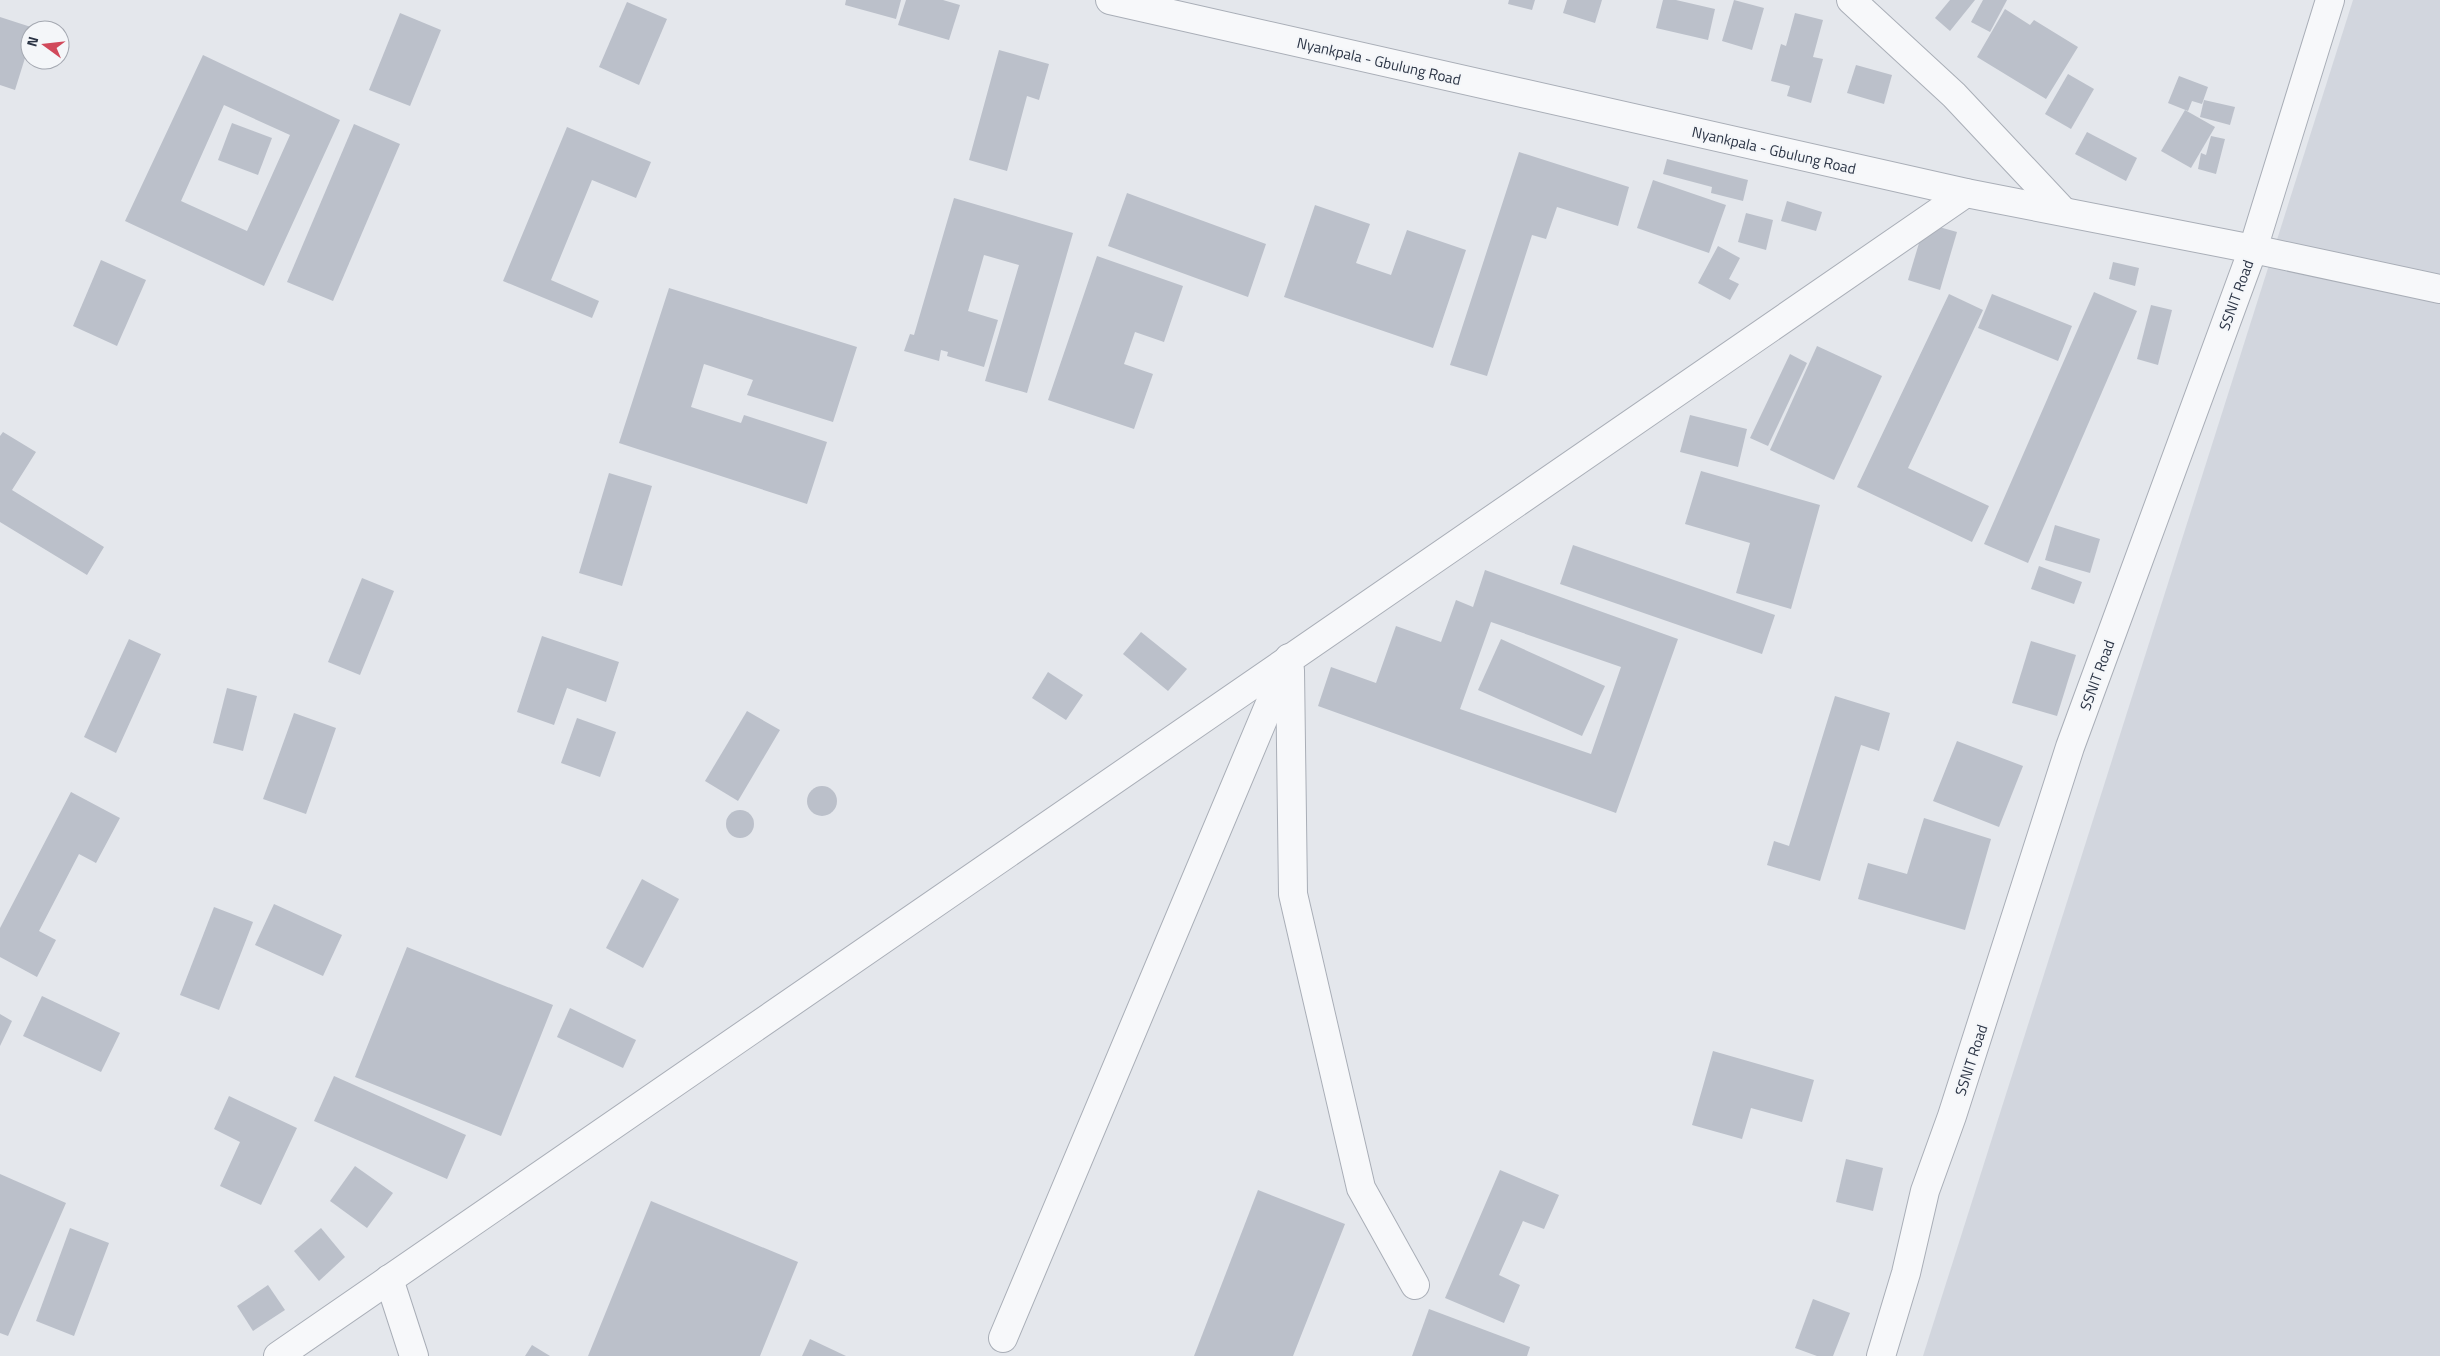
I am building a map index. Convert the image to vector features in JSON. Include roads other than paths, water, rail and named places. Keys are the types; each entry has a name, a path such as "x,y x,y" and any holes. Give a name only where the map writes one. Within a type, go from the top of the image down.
{"street":[{"name":"Nyankpala - Gbulung Road","path":"1110,0 1966,193 2253,249 2440,289"},
{"path":"1851,0 1954,94 2063,211"},
{"name":"SSNIT Road","path":"1881,1356 1906,1273 1925,1191 1952,1116 2070,747 2253,249 2330,0"},
{"path":"278,1356 1966,193"},
{"path":"1290,658 1293,894 1362,1188 1415,1285"},
{"path":"1003,1338 1290,658"},
{"path":"389,1279 414,1356"}]}
